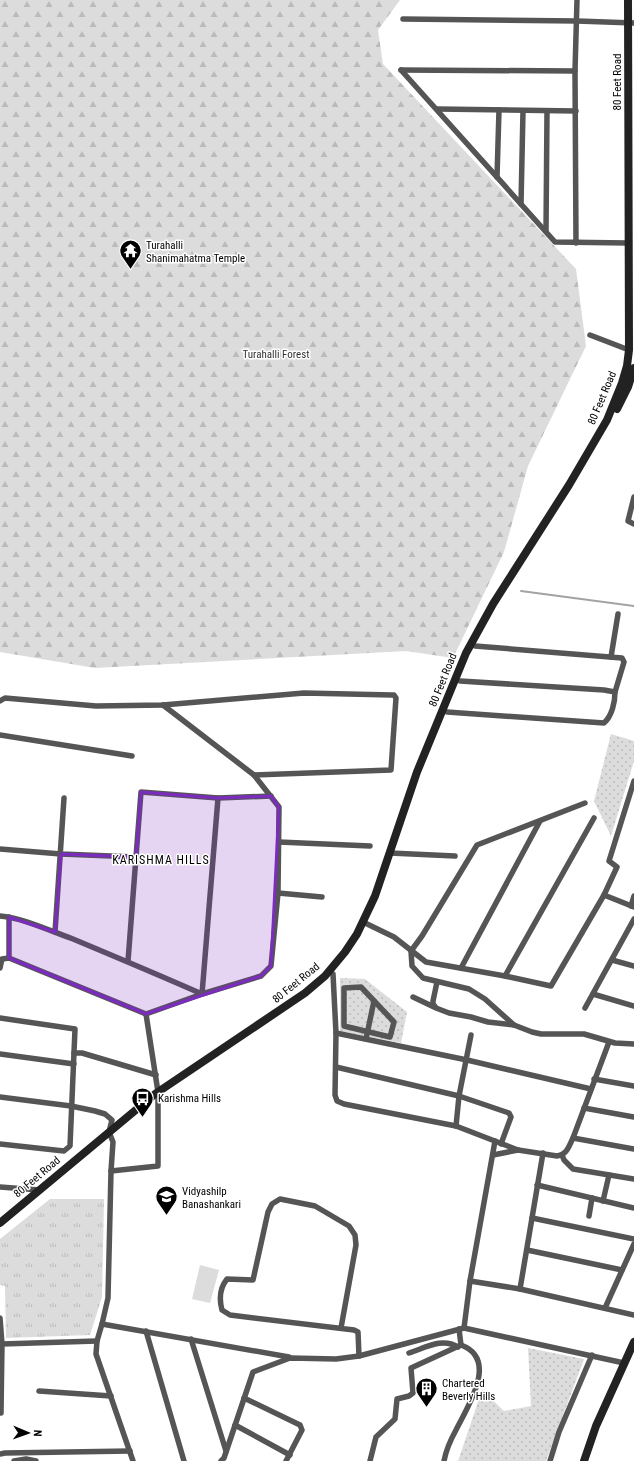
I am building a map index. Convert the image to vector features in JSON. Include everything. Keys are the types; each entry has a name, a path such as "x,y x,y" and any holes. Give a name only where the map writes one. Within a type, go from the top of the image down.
{"main road":[{"name":"80 Feet Road","path":"158,1095 296,1005 333,974 349,955 365,923 422,774 475,646 493,612 573,487 607,420 622,383 627,366 629,350 631,269 628,243 631,23 628,0"},
{"name":"80 Feet Road","path":"392,854 417,772 468,648 490,610 569,485 611,422 628,387 634,368"},
{"name":"80 Feet Road","path":"0,1222 158,1095 305,993 325,976 338,961 365,923"},
{"name":"80 Feet Road","path":"0,1228 110,1134"},
{"path":"584,1461 596,1426 634,1342"}],"street":[{"path":"576,243 575,71 577,0"},
{"path":"403,19 631,23"},
{"path":"575,71 401,70 555,242 628,243"},
{"path":"437,109 576,111"},
{"path":"497,177 499,110"},
{"path":"522,204 523,111"},
{"path":"546,232 547,111"},
{"path":"590,335 629,350"},
{"path":"634,497 628,522 634,524"},
{"path":"611,656 618,614"},
{"path":"447,712 604,723 608,719 615,699 615,692 624,662 622,658 475,646"},
{"path":"460,681 604,690 615,692"},
{"path":"0,701 4,698 96,706 163,705 304,693 392,694 396,698 391,770 254,775"},
{"path":"0,968 2,959 9,958 146,1014 202,994 261,976 272,966 278,893 279,806 254,775 163,705"},
{"path":"0,735 132,756"},
{"path":"365,923 394,937 426,962 551,986 604,895 617,867 609,861 634,781"},
{"path":"128,961 141,792 218,798 271,796"},
{"path":"55,932 64,798"},
{"path":"202,994 218,798"},
{"path":"514,1025 485,999 469,989 423,978 412,966 411,951 422,936 477,845 585,803"},
{"path":"505,976 594,818"},
{"path":"461,968 540,821"},
{"path":"279,842 370,846"},
{"path":"0,849 61,854 136,857"},
{"path":"392,854 455,856"},
{"path":"278,893 322,897"},
{"path":"604,895 633,906 634,896"},
{"path":"0,916 10,917 55,932 128,961 202,994"},
{"path":"9,958 10,917"},
{"path":"585,1008 634,919"},
{"path":"626,934 634,934"},
{"path":"612,960 634,966"},
{"path":"333,974 336,1033 335,1095 337,1101 344,1104 456,1126 518,1150 557,1156 562,1155 568,1149 609,1042"},
{"path":"434,1006 433,1001 437,982"},
{"path":"361,987 394,1022 390,1037 367,1032 344,1026 344,988 361,987"},
{"path":"593,994 634,1006"},
{"path":"413,997 449,1013 496,1024 514,1025 541,1034 579,1034 609,1042 634,1044"},
{"path":"366,1039 374,1001"},
{"path":"111,1172 158,1166 158,1095 146,1014"},
{"path":"0,1018 75,1029 70,1146 64,1151 0,1144"},
{"path":"336,1033 467,1060 591,1089"},
{"path":"456,1126 459,1096 471,1035"},
{"path":"74,1053 82,1053 156,1075"},
{"path":"0,1054 74,1064"},
{"path":"336,1068 459,1096 510,1114 511,1117 501,1144"},
{"path":"594,1079 634,1086"},
{"path":"0,1098 71,1106 105,1114 112,1120 110,1134 113,1142 108,1298 97,1341 96,1354 133,1461"},
{"path":"584,1108 634,1117"},
{"path":"573,1138 634,1149"},
{"path":"459,1346 495,1142"},
{"path":"493,1155 518,1150"},
{"path":"520,1289 543,1153"},
{"path":"562,1155 564,1160 573,1169 634,1179"},
{"path":"603,1201 609,1175"},
{"path":"537,1185 634,1208"},
{"path":"0,1187 40,1190"},
{"path":"589,1216 592,1198"},
{"path":"341,1328 356,1244 355,1235 349,1226 315,1206 280,1200 272,1204 268,1212 253,1280 227,1279 223,1284 219,1300 222,1310 230,1315 354,1330 358,1332 359,1356"},
{"path":"532,1218 634,1239"},
{"path":"605,1308 634,1244"},
{"path":"527,1250 622,1270"},
{"path":"470,1281 520,1289 634,1315"},
{"path":"0,1318 2,1344 1,1413"},
{"path":"102,1324 290,1358 336,1359 359,1356 461,1329 592,1355 624,1363"},
{"path":"146,1331 184,1461"},
{"path":"191,1339 226,1451"},
{"path":"2,1344 97,1341"},
{"path":"409,1353 440,1342 451,1342 473,1352 479,1364 476,1389 455,1431 444,1461"},
{"path":"370,1461 376,1437 395,1419 396,1399 409,1396 413,1393 411,1368 459,1346"},
{"path":"550,1461 559,1432 592,1355"},
{"path":"224,1460 253,1372 290,1358"},
{"path":"40,1391 111,1396"},
{"path":"244,1398 300,1425 302,1430 286,1461"},
{"path":"235,1426 290,1455"},
{"path":"0,1454 55,1451 130,1451"},
{"path":"14,1461 36,1461"}],"highlighted area":[{"path":"141,792 218,798 271,796 279,807 271,966 261,976 146,1014 9,958 9,917 55,932 61,854 136,857"}],"green space":[{"name":"Turahalli Forest","path":"0,0 400,0 378,30 383,64 576,269 586,346 528,466 504,552 453,658 406,651 95,668 0,652"},
{"path":"611,734 634,741 634,761 611,836 594,801"},
{"path":"340,978 365,979 407,1012 401,1043 340,1031"},
{"path":"50,1199 104,1199 102,1297 90,1335 6,1338 5,1286 0,1285 0,1239"},
{"path":"200,1265 219,1270 210,1303 192,1299"},
{"path":"528,1348 584,1359 546,1461 458,1461 482,1390 504,1411 531,1406"}],"waterway":[{"path":"521,591 634,606"}],"place":[{"name":"Turahalli Shanimahatma Temple","path":"131,270"},
{"name":"Karishma Hills","path":"142,1118"},
{"name":"Vidyashilp Banashankari","path":"166,1216"},
{"name":"Chartered Beverly Hills","path":"426,1408"}],"district":[{"name":"KARISHMA HILLS","path":"161,860"}]}
